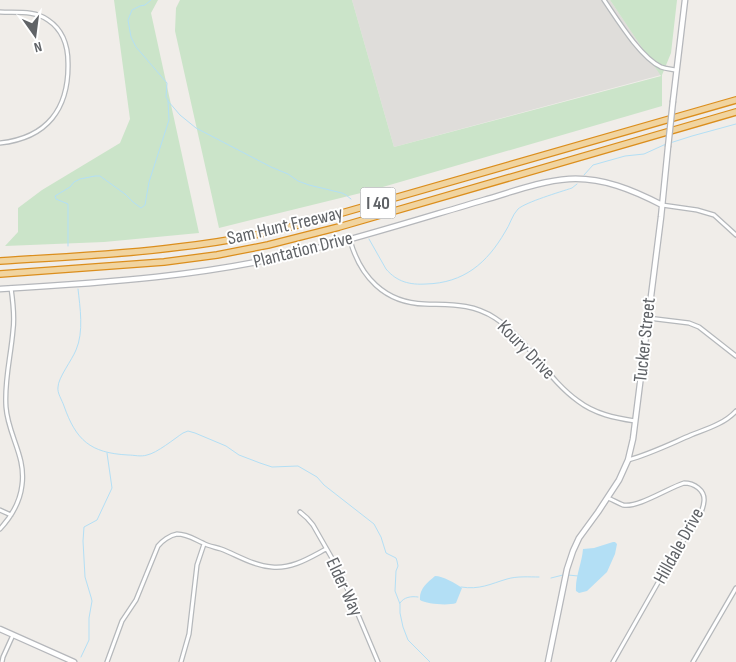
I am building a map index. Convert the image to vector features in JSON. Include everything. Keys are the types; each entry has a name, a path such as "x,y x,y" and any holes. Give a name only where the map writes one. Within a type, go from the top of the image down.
{"highway":[{"name":"Sam Hunt Freeway","path":"0,261 177,248 260,234 331,217 736,100"},
{"name":"Sam Hunt Freeway","path":"0,275 164,262 217,255 268,245 356,222 736,112"}],"street":[{"path":"604,0 632,40 646,55 659,66 677,70"},
{"name":"Tucker Street","path":"548,662 567,569 573,551 584,531 619,480 628,460 634,439 685,0"},
{"path":"0,12 31,13 48,19 63,36 67,46 68,68 67,86 62,103 51,119 30,136 0,144"},
{"name":"Plantation Drive","path":"0,289 153,277 273,260 350,240 532,186 567,179 590,179 614,184 662,205 697,210 714,215 736,234"},
{"name":"Koury Drive","path":"350,240 358,263 380,289 401,300 425,304 460,305 481,311 495,318 514,332 563,388 578,401 597,412 636,421"},
{"path":"0,529 11,516 19,500 23,476 20,457 6,410 5,395 14,322 11,288"},
{"path":"648,318 699,326 736,356"},
{"path":"628,460 717,424 736,411"},
{"name":"Hilldale Drive","path":"608,498 623,505 629,505 684,483 694,485 700,489 704,500 700,513 613,662"},
{"path":"0,510 11,516"},
{"path":"300,512 313,525 326,549"},
{"name":"Elder Way","path":"107,662 122,621 136,600 158,546 162,541 176,534 189,536 204,544 271,568 300,563 326,549 341,574 378,662"},
{"path":"181,662 189,634 197,565 204,544"},
{"path":"693,662 736,588"},
{"path":"0,629 74,662"},
{"path":"2,662 13,635"}],"shaded area":[{"path":"352,0 610,0 661,75 394,147"}],"green space":[{"path":"114,0 158,0 151,13 199,233 104,242 5,246 18,232 18,208 42,190 120,143 130,119"},
{"path":"180,0 352,0 394,147 661,76 610,0 677,0 671,53 662,75 662,106 369,191 219,228 175,31 176,8"}],"water":[{"path":"613,542 617,544 615,554 607,572 587,591 579,593 576,591 583,549 594,548"},
{"path":"435,576 445,578 462,588 456,603 437,604 420,600 422,589"}],"waterway":[{"path":"68,246 68,204 56,199 55,196 70,187 74,182 80,179 100,176 141,208 145,205 149,182 169,120 168,100 166,97 167,83 136,47 131,37 128,20 132,10 145,5 151,0"},
{"path":"168,101 180,115 196,128 288,174 298,181 342,193 351,199"},
{"path":"670,143 736,124"},
{"path":"584,175 593,165 625,156 644,154 666,144"},
{"path":"369,239 386,269 399,280 420,284 452,280 482,262 498,243 518,209 535,200 572,188 577,184"},
{"path":"78,289 81,320 80,335 74,354 60,379 58,389 69,418 80,436 94,448 115,454 142,456 156,452 188,431 226,446 239,455 260,463 272,467 298,466 317,477 324,485 374,524 386,553 396,558 398,566 395,591 400,604 403,627 408,640 430,662"},
{"path":"81,657 89,640 89,618 92,601 85,577 84,527 97,520 112,488 107,453"},
{"path":"551,578 563,575"},
{"path":"568,575 578,576"},
{"path":"461,587 490,585 515,577 539,577"},
{"path":"400,603 408,597 418,597"}]}
